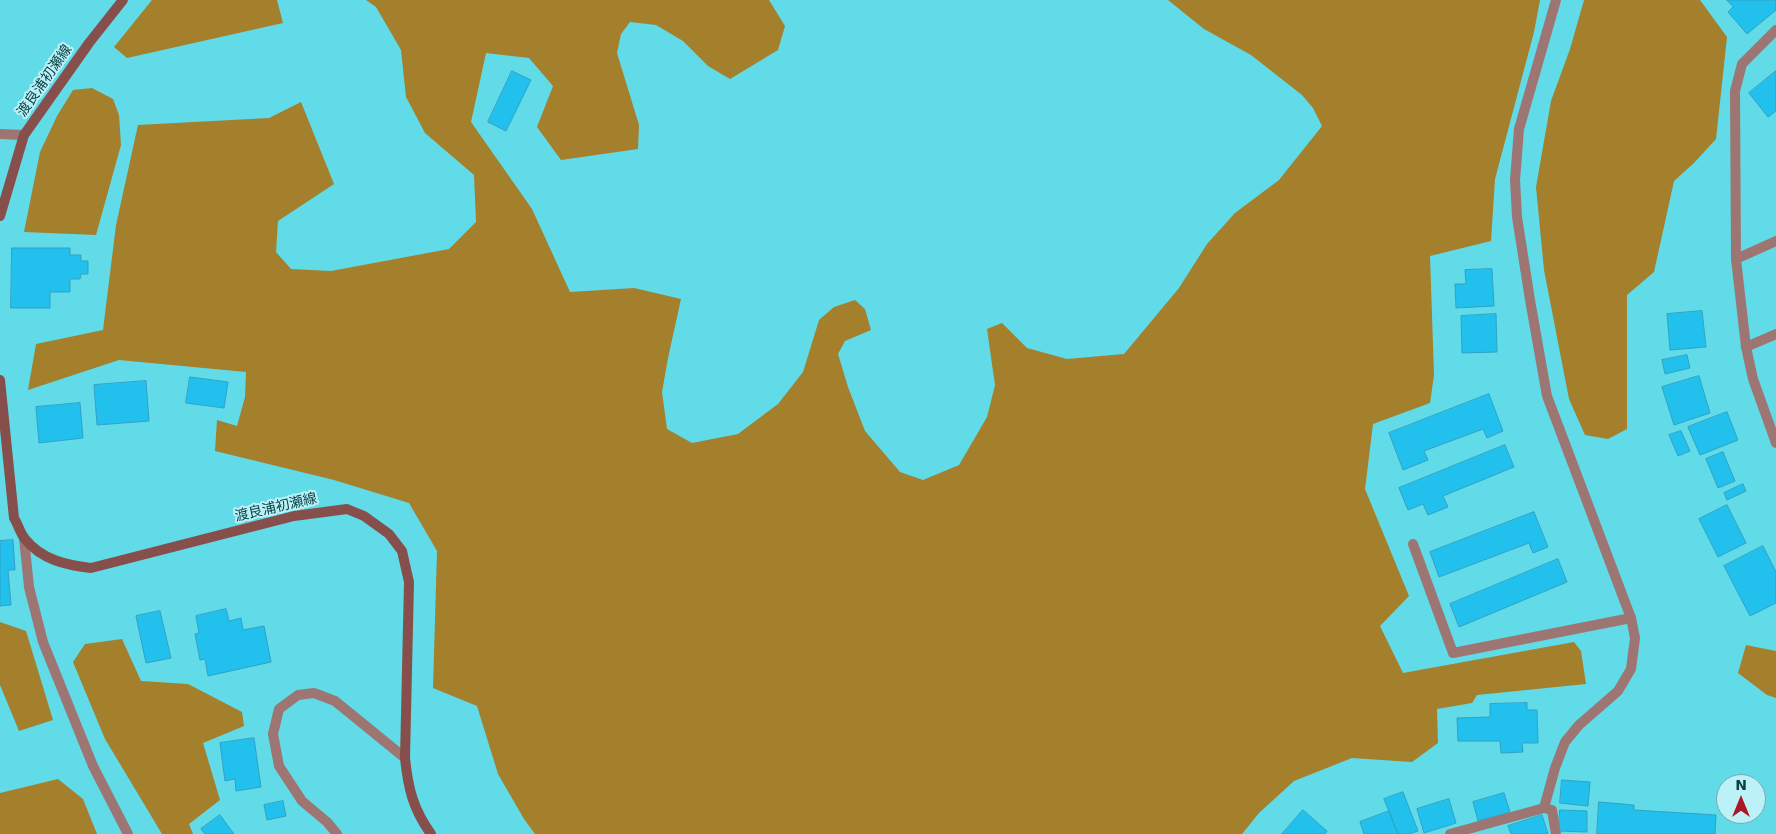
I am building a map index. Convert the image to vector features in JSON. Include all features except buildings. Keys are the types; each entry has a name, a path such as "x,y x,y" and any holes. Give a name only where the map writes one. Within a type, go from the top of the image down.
{"main road":[{"name":"渡良浦初瀬線","path":"0,216 24,135 89,43 123,0"},
{"name":"渡良浦初瀬線","path":"0,380 14,518 24,538 51,560 68,566 91,568 294,516 347,509 364,516 389,534 402,551 409,582 405,758 408,785 421,820 432,834"}],"street":[{"path":"1544,808 1555,768 1565,742 1579,725 1618,691 1631,669 1636,638 1631,618 1547,396 1532,317 1517,216 1515,180 1519,130 1556,0"},
{"path":"1776,30 1742,64 1735,91 1736,259 1746,347 1753,379 1776,443"},
{"path":"0,134 24,135"},
{"path":"1736,259 1776,241"},
{"path":"1746,347 1776,334"},
{"path":"24,538 29,587 43,642 93,766 128,834"},
{"path":"1413,544 1453,653 1631,618"},
{"path":"337,834 327,822 302,801 279,766 273,734 279,709 298,695 314,693 335,702 405,758"},
{"path":"1450,834 1544,808 1552,810 1556,834"}],"shaded area":[{"path":"152,0 277,0 283,23 127,58 114,47"},
{"path":"366,0 769,0 785,26 778,50 730,79 708,66 683,41 656,25 630,22 621,34 617,53 639,125 638,149 561,160 537,127 553,86 529,58 486,53 471,122 532,209 570,292 634,288 681,299 662,392 667,429 692,443 738,434 778,404 803,372 819,320 834,307 855,300 865,309 871,330 845,341 838,354 848,387 865,431 900,472 923,480 959,465 987,417 995,385 987,329 1002,323 1027,348 1067,359 1124,354 1179,288 1207,244 1235,213 1279,180 1322,126 1313,108 1302,95 1251,55 1204,29 1168,0 1540,0 1534,32 1495,179 1491,241 1430,256 1434,375 1430,403 1373,424 1365,489 1409,596 1380,626 1403,673 1574,642 1581,651 1586,684 1477,695 1472,703 1437,709 1438,743 1412,762 1352,758 1294,781 1259,813 1242,834 535,834 498,774 477,706 433,688 437,551 409,503 334,480 215,451 217,420 237,426 245,397 246,372 119,360 28,390 36,344 103,330 116,225 138,125 269,118 301,102 334,184 278,221 276,252 291,269 331,271 449,249 476,222 474,175 425,133 406,97 401,50 376,7"},
{"path":"1584,0 1700,0 1727,37 1716,139 1674,181 1654,272 1627,295 1627,429 1608,439 1585,435 1569,399 1544,270 1536,187 1551,101 1570,49"},
{"path":"92,88 113,99 119,115 121,145 96,235 24,232 40,152 57,116 73,90"},
{"path":"0,622 26,631 53,720 19,731 0,685"},
{"path":"122,639 141,681 188,684 242,712 244,726 203,743 220,800 189,824 193,834 162,834 105,739 73,662 85,644"},
{"path":"1746,645 1776,651 1776,698 1767,695 1738,673"},
{"path":"58,779 83,799 97,834 0,834 0,793"}]}
